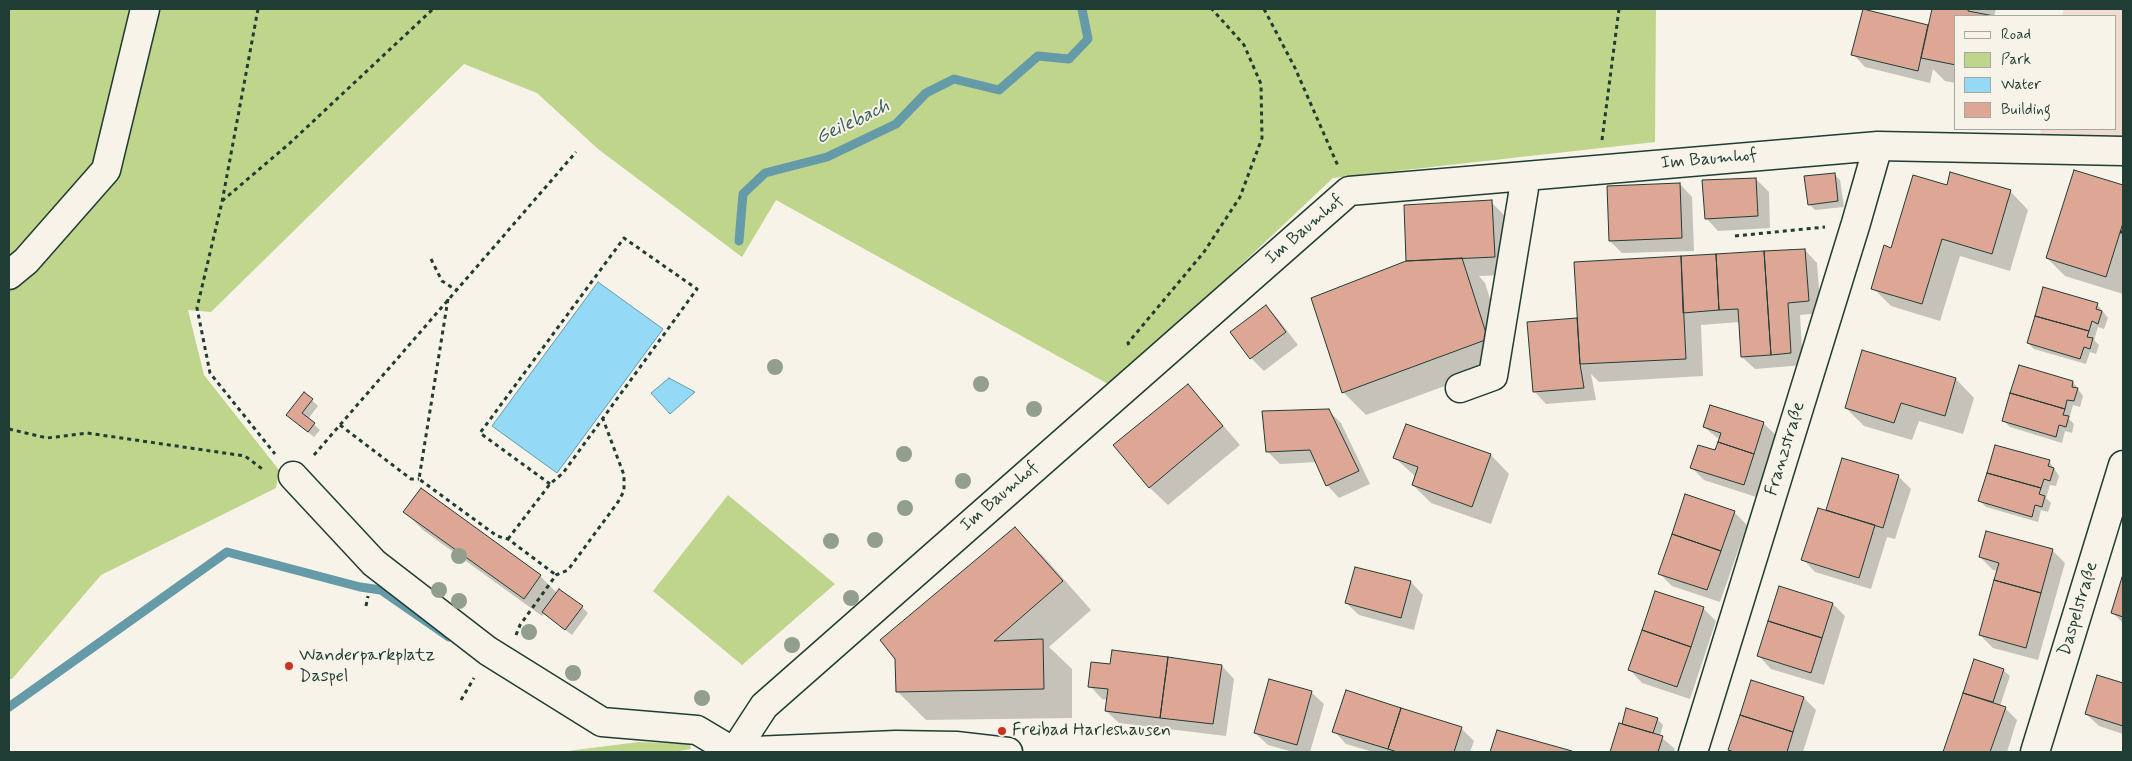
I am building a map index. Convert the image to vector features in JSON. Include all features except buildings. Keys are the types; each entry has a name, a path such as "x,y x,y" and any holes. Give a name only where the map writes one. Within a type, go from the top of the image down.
{"street":[{"path":"9,275 26,261 106,170 145,9"},
{"name":"Im Baumhof","path":"732,752 764,706 1349,191 1878,146 2123,151"},
{"name":"Franzstraße","path":"1693,752 1878,146"},
{"path":"1460,388 1493,376 1526,176"},
{"name":"Daspelstraße","path":"2035,752 2118,502 2123,465"},
{"path":"293,476 374,563 488,651 602,722 697,730 732,752 956,746 1008,752"}],"path":[{"path":"258,9 222,202 197,308 210,373 293,476"},
{"path":"222,202 290,143 433,9"},
{"path":"1128,343 1204,252 1240,197 1262,138 1261,84 1244,44 1212,9"},
{"path":"1264,9 1295,68 1349,191"},
{"path":"1599,170 1619,9"},
{"path":"9,429 47,438 87,433 245,456 269,473 293,476 300,471 576,152"},
{"path":"1734,236 1856,223"},
{"path":"508,539 550,484 563,473 697,290 624,238 480,433 550,484"},
{"path":"431,259 442,281 456,290"},
{"path":"419,479 448,299"},
{"path":"514,641 520,624 556,575 568,570 624,491 624,475 603,419"},
{"path":"340,425 411,479 419,479 497,536 508,539 556,575"}],"shaded area":[{"path":"2064,9 2123,9 2123,151 2037,149 2041,130 2117,130 2117,15 2062,15"}],"green space":[{"path":"9,9 1656,9 1655,142 1333,178 1157,344 1110,385 776,200 742,257 598,149 537,93 464,64 211,312 188,310 204,375 279,470 276,488 101,575 12,679 9,679"},
{"path":"728,495 835,584 742,665 653,591"},
{"path":"639,742 690,744 691,749 673,752 560,752"}],"water":[{"path":"598,282 663,329 557,473 492,426"},
{"path":"669,378 695,392 670,414 651,393"}],"waterway":[{"name":"Geilebach","path":"739,241 743,194 765,173 827,157 896,124 926,93 954,79 999,90 1038,56 1069,59 1088,39 1082,9"},
{"path":"9,707 227,552 360,587 381,590 449,637"}],"place":[{"name":"Wanderparkplatz Daspel","path":"289,666"},
{"name":"Freibad Harleshausen","path":"1002,731"}]}
